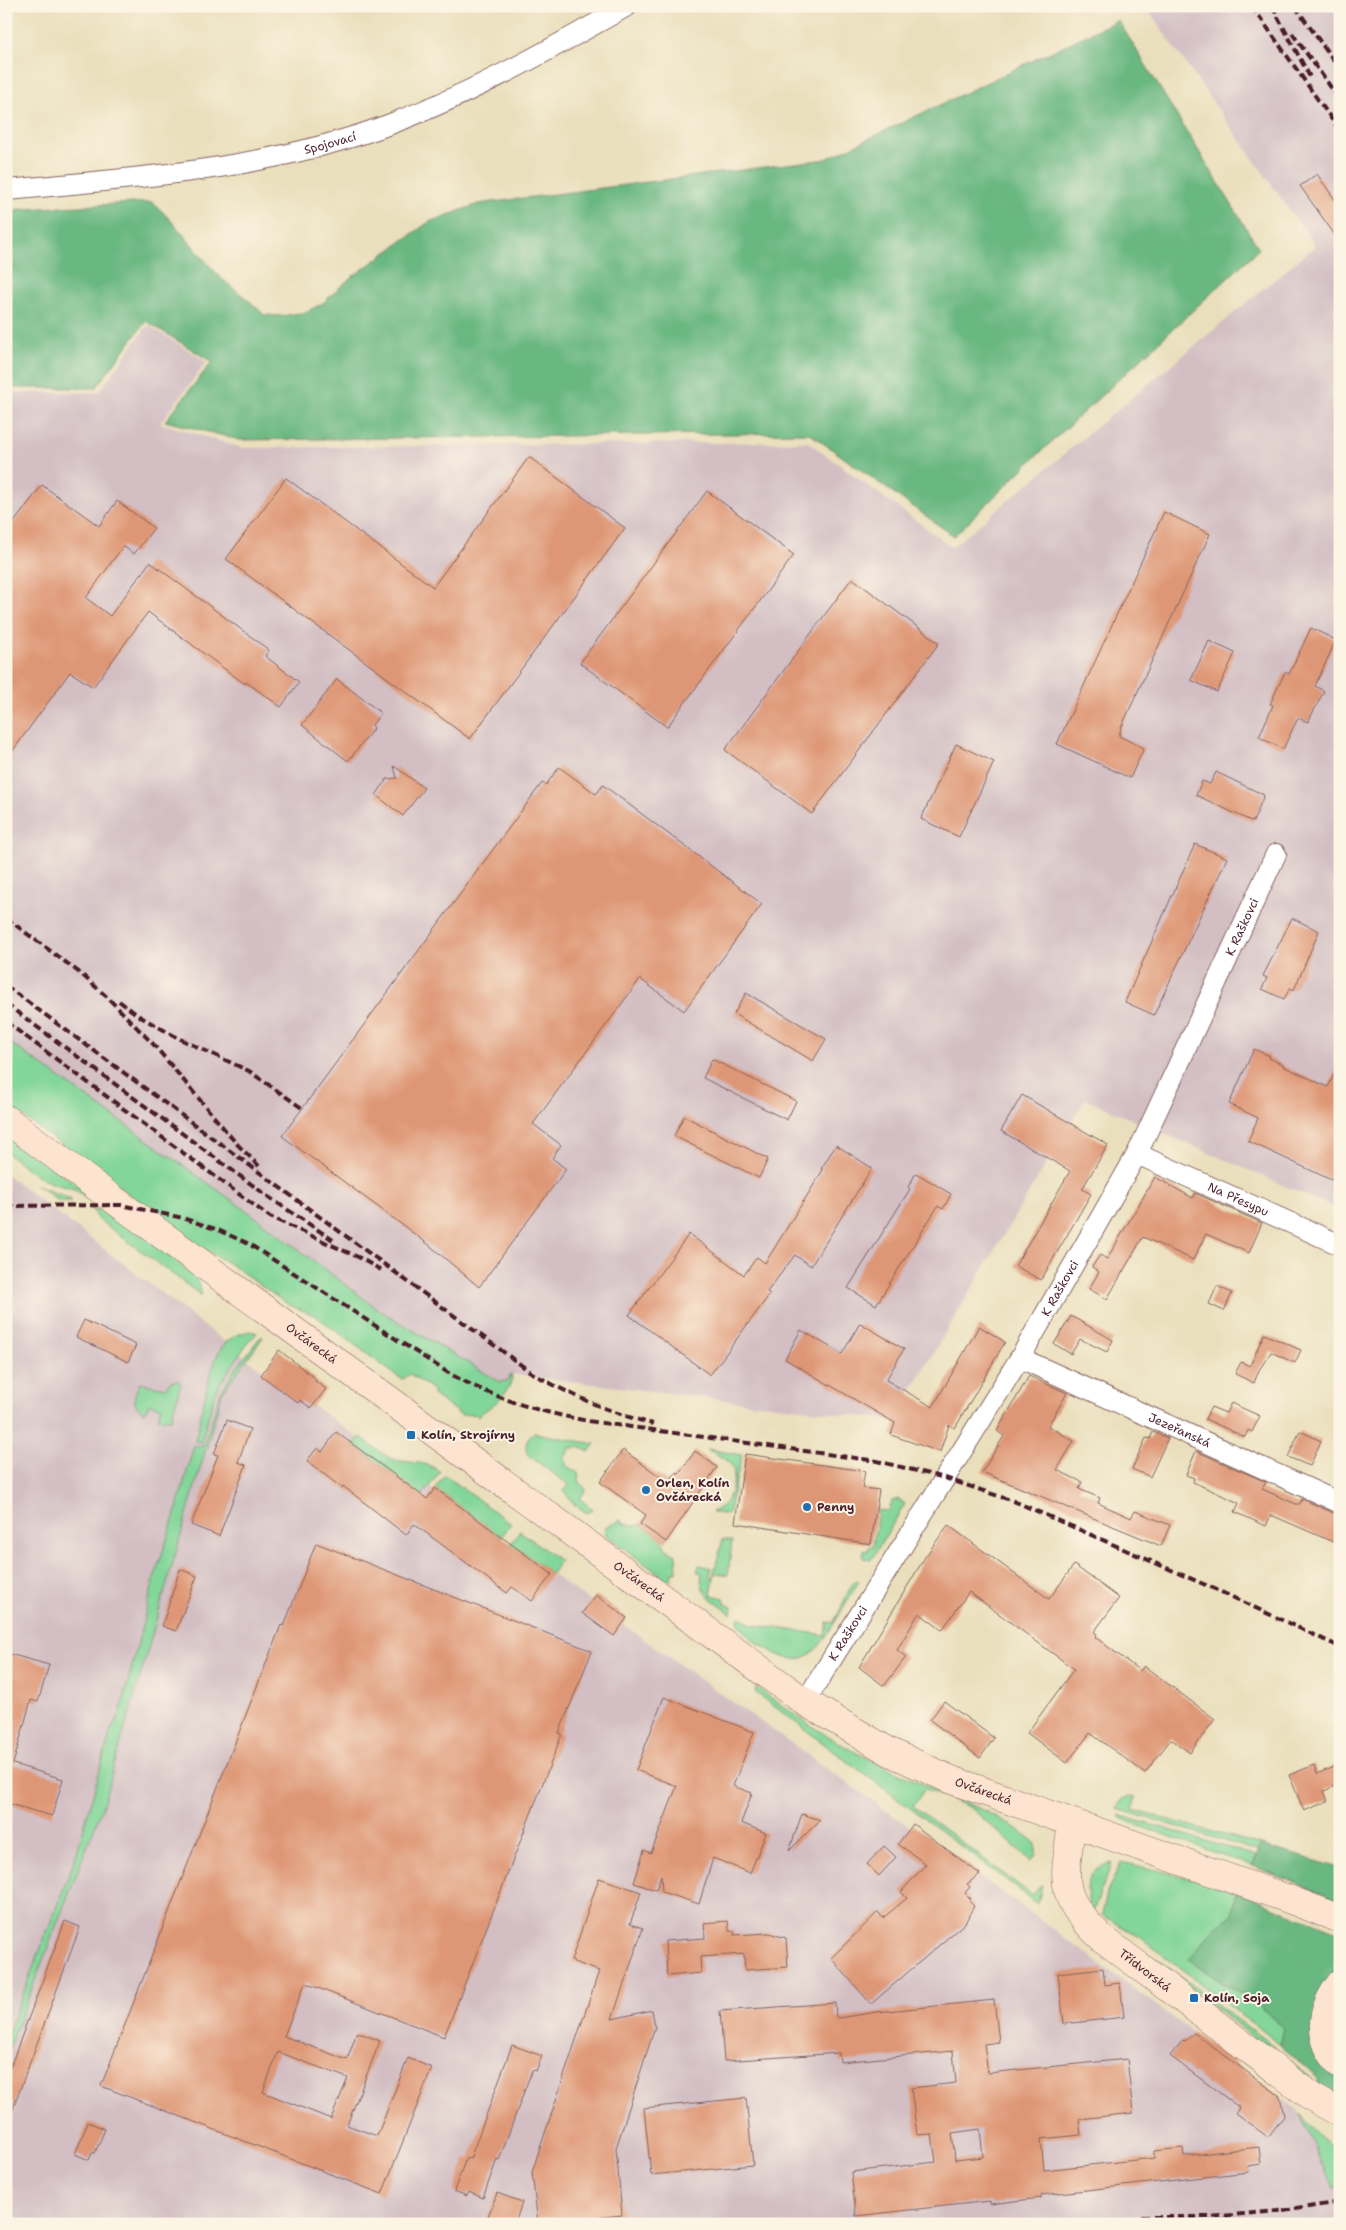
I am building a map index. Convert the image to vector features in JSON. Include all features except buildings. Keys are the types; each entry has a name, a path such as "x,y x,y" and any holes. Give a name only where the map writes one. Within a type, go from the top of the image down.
{"main road":[{"name":"Ovčárecká","path":"6,1119 121,1205 805,1702 890,1752 950,1779 1072,1824 1282,1896 1340,1919"},
{"name":"Třídvorská","path":"1072,1824 1065,1884 1069,1898 1088,1925 1102,1938 1312,2097 1340,2113"},
{"path":"1340,1984 1325,2008 1322,2024 1324,2039 1333,2057 1340,2064"}],"street":[{"name":"Spojovací","path":"6,190 208,169 269,158 350,138 393,123 477,88 627,6"},
{"name":"K Raškovci","path":"805,1702 1020,1358 1137,1154 1276,854"},
{"name":"Na Přesypu","path":"1137,1154 1340,1245"},
{"name":"Jezeřanská","path":"1020,1358 1340,1504"}],"shaded area":[{"path":"1145,6 1340,6 1340,1210 1085,1099 893,1420 511,1374 507,1381 500,1382 379,1310 250,1213 6,1040 6,393 99,392 148,325 207,362 160,423 242,448 808,442 952,547 1315,246"},
{"path":"6,1174 254,1364 1023,1907 1298,2110 1334,2188 1340,2188 1340,2224 6,2224"}],"green space":[{"path":"1118,20 1259,249 1030,462 954,536 809,433 240,440 165,421 212,362 146,321 96,388 6,388 6,210 152,202 217,274 264,315 282,316 306,312 323,303 349,279 429,222 478,204 826,159"},
{"path":"6,1040 250,1213 379,1310 500,1382 507,1381 511,1374 510,1383 503,1395 477,1416 475,1414 461,1415 432,1394 434,1391 410,1374 403,1379 397,1376 316,1316 287,1304 232,1265 204,1249 6,1104"},
{"path":"6,1132 100,1202 88,1199 74,1189 51,1183 28,1169 6,1152"},
{"path":"36,1185 66,1197 72,1201 59,1201"},
{"path":"92,1209 110,1210 196,1276 202,1296 99,1220"},
{"path":"251,1331 257,1333 246,1345 216,1390 201,1442 195,1441 210,1378 222,1347 239,1334"},
{"path":"261,1336 263,1337 222,1393 102,1808 6,2055 6,2038 75,1859 111,1730 120,1714 154,1579 178,1505 194,1445 203,1447 221,1392 236,1368"},
{"path":"178,1380 181,1383 171,1419 158,1418 161,1407 149,1404 145,1412 137,1407 135,1396 140,1383 165,1388 170,1382"},
{"path":"534,1433 595,1444 589,1452 577,1446 575,1449 571,1447 564,1459 567,1462 565,1465 578,1473 580,1483 586,1489 580,1499 593,1509 587,1513 574,1504 564,1491 569,1485 528,1455 526,1442"},
{"path":"361,1437 390,1458 428,1465 440,1472 422,1496 353,1444"},
{"path":"707,1449 742,1455 728,1515 712,1512 724,1504 731,1492 733,1468 725,1460"},
{"path":"445,1475 511,1524 501,1537 435,1488"},
{"path":"899,1499 905,1504 871,1560 863,1558 864,1550 868,1551 869,1547 873,1547 878,1510 889,1511 892,1501"},
{"path":"621,1520 622,1523 637,1526 639,1524 661,1538 666,1549 676,1554 677,1572 672,1572 671,1581 606,1535 604,1528"},
{"path":"520,1531 560,1561 552,1574 511,1544"},
{"path":"723,1539 732,1541 728,1575 715,1573 711,1595 724,1598 726,1604 732,1607 731,1614 709,1597 702,1587 702,1573 697,1572 699,1565 712,1568 709,1579 712,1579"},
{"path":"855,1581 859,1581 822,1642 809,1655 801,1658 792,1659 781,1656 764,1647 747,1635 738,1622 739,1617 749,1621 749,1624 825,1635 827,1622 833,1623"},
{"path":"756,1687 812,1726 856,1753 992,1815 1026,1835 1036,1844 1036,1855 1031,1861 971,1808 925,1789 913,1806 1032,1895 1042,1884 1038,1904 755,1692"},
{"path":"1129,1796 1135,1797 1133,1810 1261,1845 1258,1851 1117,1809 1121,1800"},
{"path":"1119,1815 1256,1856 1253,1866 1137,1825 1123,1819"},
{"path":"1261,1845 1340,1868 1340,1901 1253,1866"},
{"path":"1121,1862 1199,1880 1237,1892 1232,1915 1214,1928 1189,1960 1260,2006 1284,2029 1280,2045 1140,1937 1102,1915 1107,1893"},
{"path":"1112,1863 1092,1914 1087,1889 1088,1882 1096,1870"},
{"path":"1237,1892 1340,1933 1340,1967 1330,1982 1332,2071 1340,2079 1338,2100 1318,2087 1318,2079 1280,2045 1284,2029 1260,2006 1189,1960 1214,1928 1232,1915"},
{"path":"1152,1956 1200,1990 1197,1994 1150,1959"},
{"path":"1210,1999 1265,2040 1312,2079 1312,2083 1208,2002"},
{"path":"1300,2114 1340,2159 1340,2188 1334,2188"}],"railway":[{"path":"1252,6 1340,131"},
{"path":"1272,6 1311,79"},
{"path":"1295,6 1340,70"},
{"path":"1292,33 1340,100"},
{"path":"6,918 80,973 107,997 154,1045 236,1143 259,1166"},
{"path":"6,986 532,1373 591,1403 653,1424"},
{"path":"119,1001 139,1016 180,1039 249,1071 302,1108"},
{"path":"6,1004 270,1198 333,1240"},
{"path":"6,1022 270,1217 360,1258 381,1270"},
{"path":"6,1206 121,1205 183,1218 218,1230 249,1244 450,1374 500,1397 551,1413 588,1421 877,1461 945,1478 1016,1502 1217,1590 1340,1647"},
{"path":"1283,2211 1340,2202"},
{"path":"1141,2217 1210,2217 1288,2210"}],"place":[{"name":"Kolín, Strojírny","path":"411,1435"},
{"name":"Orlen, Kolín Ovčárecká","path":"646,1490"},
{"name":"Penny","path":"807,1507"},
{"name":"Kolín, Soja","path":"1194,1998"}]}
